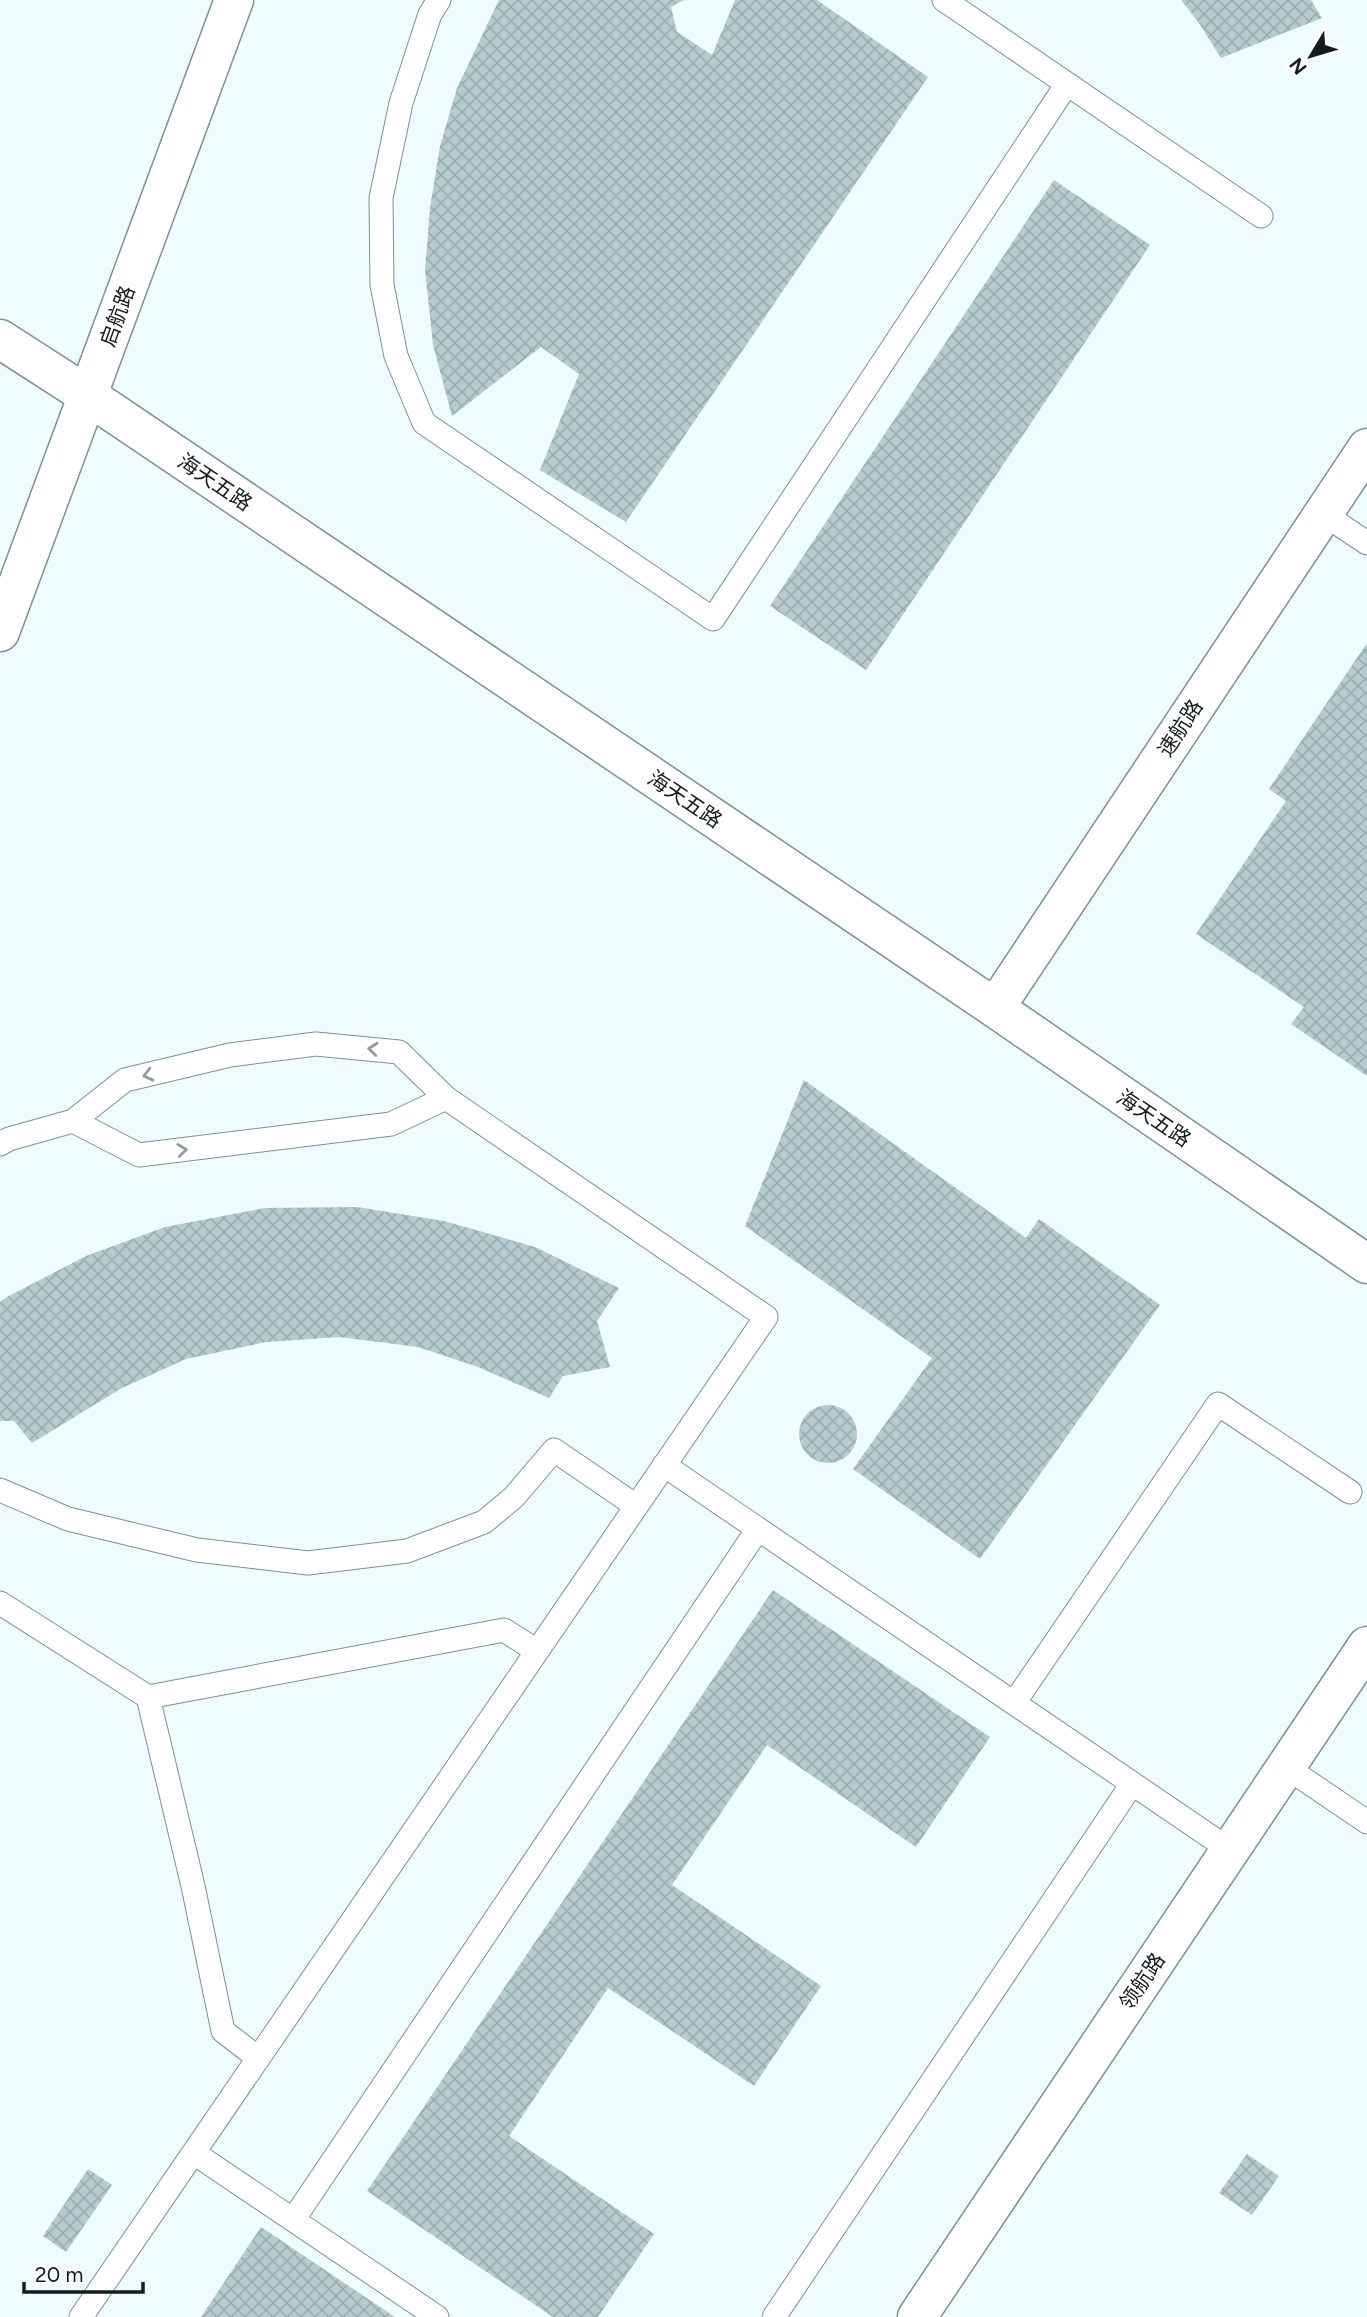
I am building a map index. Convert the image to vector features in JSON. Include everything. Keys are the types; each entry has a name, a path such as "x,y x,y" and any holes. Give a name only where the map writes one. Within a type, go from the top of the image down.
{"street":[{"name":"启航路","path":"0,632 234,0"},
{"name":"海天五路","path":"0,339 995,1008 1367,1264"},
{"name":"速航路","path":"995,1008 1367,448"},
{"name":"领航路","path":"917,2317 1367,1646"}],"lane":[{"path":"439,0 430,14 401,103 381,198 382,285 393,344 424,423 713,620 1067,84"},
{"path":"944,0 1261,216"},
{"path":"1322,513 1367,543"},
{"path":"0,1144 73,1121 125,1080 230,1055 316,1044 399,1052 446,1098 766,1317 81,2317"},
{"path":"73,1121 139,1155 391,1124 446,1098"},
{"path":"1014,1703 1218,1404 1350,1492"},
{"path":"0,1490 68,1519 197,1550 308,1563 407,1551 484,1522 514,1497 554,1450 636,1506"},
{"path":"664,1465 1230,1850"},
{"path":"293,2220 758,1529"},
{"path":"0,1603 148,1697 504,1630 537,1651"},
{"path":"148,1697 193,1886 223,2031 258,2059"},
{"path":"1286,1767 1367,1822"},
{"path":"774,2317 1132,1783"},
{"path":"194,2153 437,2317"}],"building":[{"path":"499,0 684,0 671,7 677,32 712,55 735,0 817,0 928,77 626,522 540,470 579,374 541,347 452,416 433,345 425,270 430,208 440,146 457,88"},
{"path":"1181,0 1311,0 1322,18 1221,58"},
{"path":"1054,180 1150,245 866,670 770,606"},
{"path":"1367,643 1367,1076 1291,1024 1304,1007 1196,934 1286,801 1269,789"},
{"path":"804,1080 1026,1238 1039,1219 1160,1305 980,1559 853,1469 932,1358 745,1226"},
{"path":"357,1207 444,1221 535,1247 619,1288 597,1321 610,1367 563,1376 549,1398 478,1367 418,1347 339,1337 266,1342 186,1359 122,1388 32,1443 14,1421 0,1421 0,1302 7,1297 86,1256 165,1227 265,1208"},
{"path":"828,1405 844,1410 852,1418 857,1434 852,1450 844,1458 828,1463 812,1458 804,1450 799,1434 804,1418 812,1410"},
{"path":"773,1590 990,1737 916,1847 767,1745 672,1885 821,1986 754,2086 608,1988 509,2136 654,2234 598,2317 553,2317 367,2191"},
{"path":"1247,2154 1279,2176 1252,2215 1219,2193"},
{"path":"88,2169 112,2185 66,2252 43,2236"},
{"path":"261,2227 395,2317 201,2317"}]}
